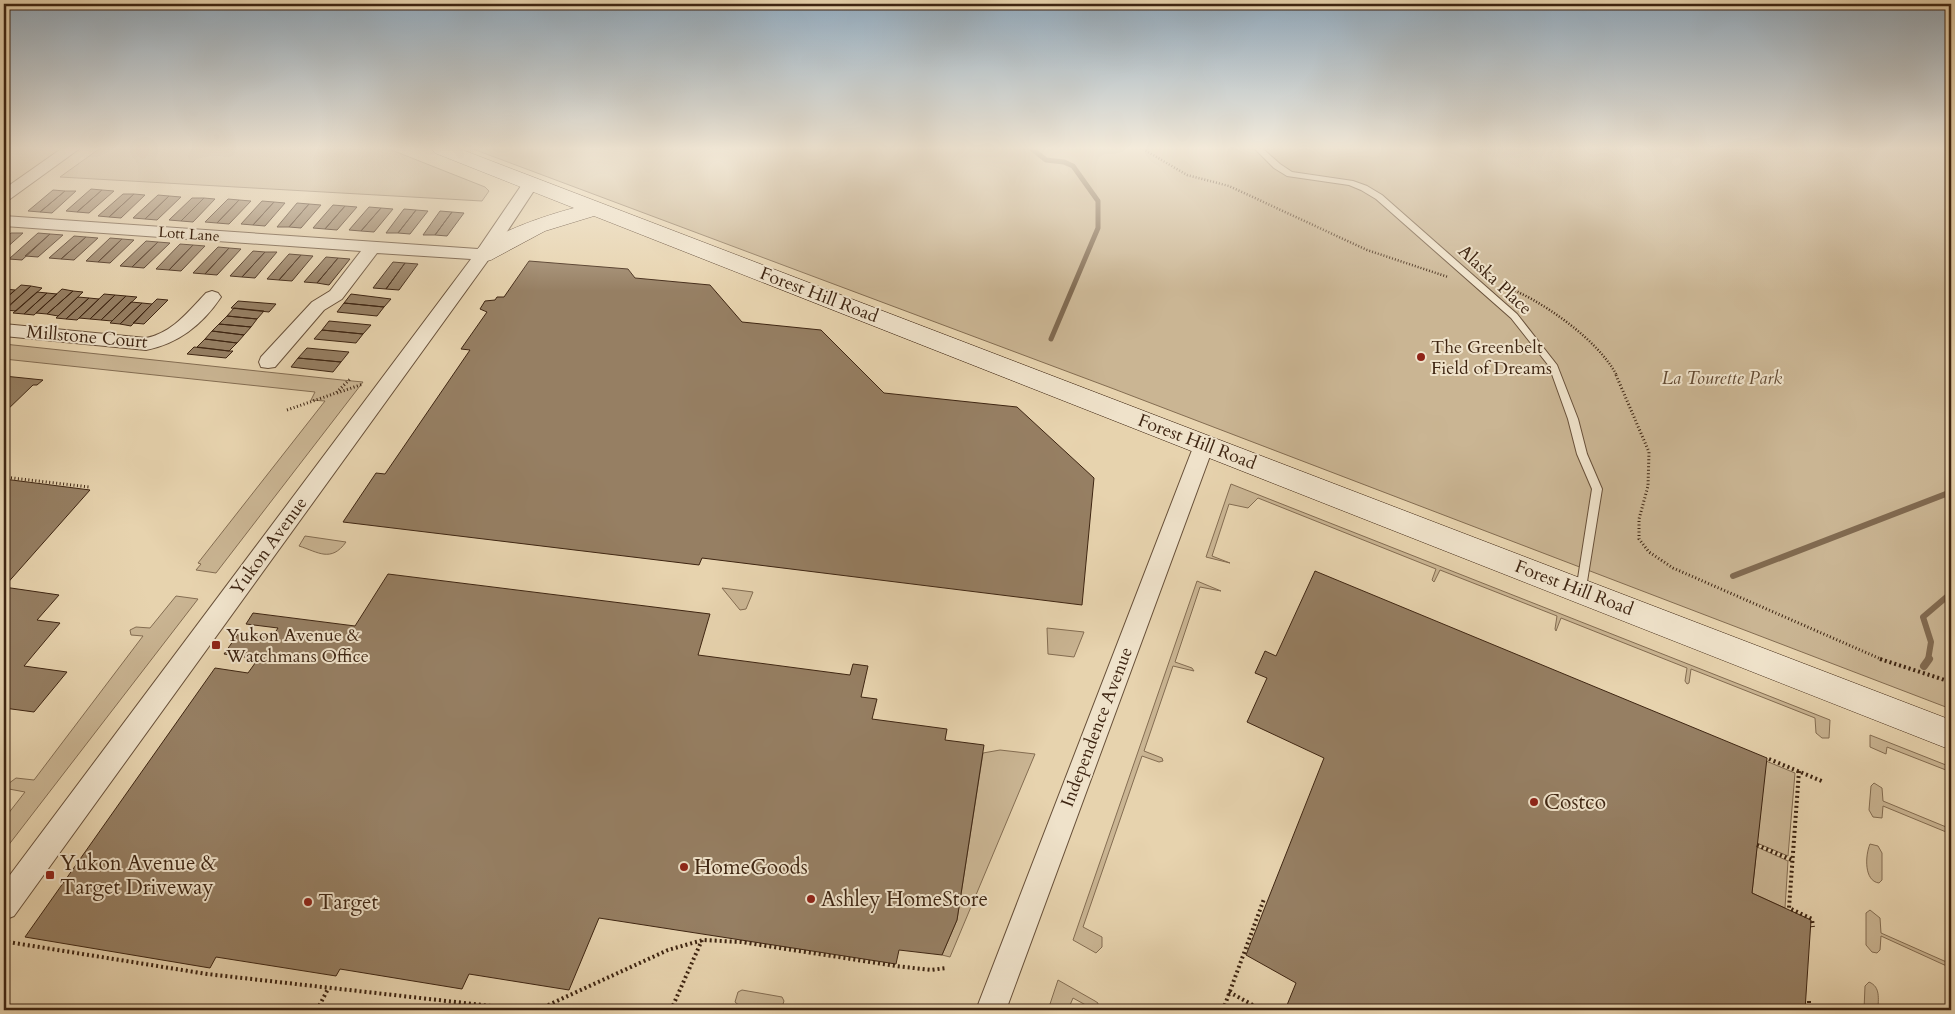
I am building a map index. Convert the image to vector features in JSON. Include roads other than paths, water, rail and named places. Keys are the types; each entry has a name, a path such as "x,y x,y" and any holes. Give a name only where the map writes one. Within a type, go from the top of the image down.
{"street":[{"name":"Yukon Avenue","path":"4,906 483,255 522,196"},
{"name":"Forest Hill Road","path":"564,196 1951,735"},
{"path":"483,255 511,238 540,225 570,214 596,209"},
{"name":"Lott Lane","path":"4,221 483,255"},
{"path":"268,362 318,306 336,295 373,247"},
{"name":"Millstone Court","path":"4,330 146,344 162,342 176,335 212,297"},
{"name":"Independence Avenue","path":"991,1010 1018,934 1204,445"}],"lane":[{"name":"Alaska Place","path":"1378,196 1514,316 1553,365 1582,454 1597,489 1581,591"}],"waterway":[{"path":"1051,339 1098,228 1098,201 1095,196"},
{"path":"1733,576 1951,492"},
{"path":"1928,660 1931,642 1923,617 1950,594"},
{"path":"1924,666 1929,659"}],"place":[{"name":"The Greenbelt Field of Dreams","path":"1421,357"},
{"name":"Yukon Avenue & Watchmans Office","path":"216,645"},
{"name":"Costco","path":"1534,802"},
{"name":"HomeGoods","path":"684,867"},
{"name":"Yukon Avenue & Target Driveway","path":"50,875"},
{"name":"Ashley HomeStore","path":"811,899"},
{"name":"Target","path":"308,902"}],"park label":[{"name":"La Tourette Park","path":"1722,378"}]}
